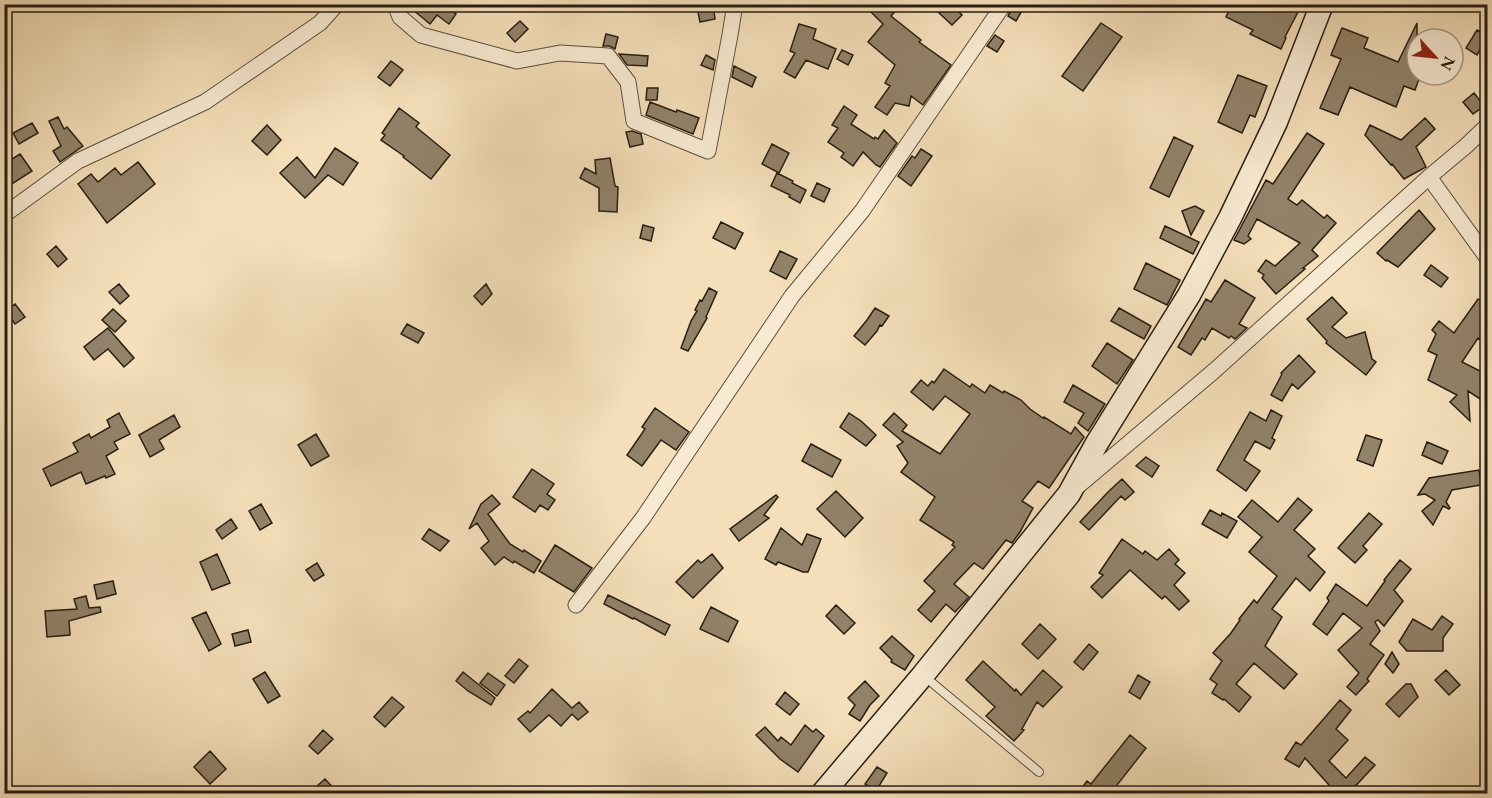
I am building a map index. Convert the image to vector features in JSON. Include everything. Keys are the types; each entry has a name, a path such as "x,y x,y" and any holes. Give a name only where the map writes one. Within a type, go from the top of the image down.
{"main road":[{"path":"822,794 923,675 1069,494 1097,443 1189,295 1230,218 1276,122 1322,4"}],"street":[{"path":"4,214 78,161 205,102 320,23 337,4"},
{"path":"395,4 400,17 421,35 517,61 560,52 609,56 628,82 634,121 708,151 735,4"},
{"path":"576,605 643,518 792,296 862,211 1004,4"},
{"path":"1069,494 1214,372 1488,125"},
{"path":"1429,177 1488,259"},
{"path":"1483,794 1488,789"}],"lane":[{"path":"923,675 1039,772"}],"building":[{"path":"406,4 432,4 438,10 443,4 456,14 449,24 437,15 430,24"},
{"path":"713,4 715,19 700,22 697,7"},
{"path":"866,4 877,6 879,4 902,4 891,16 921,40 919,42 951,65 923,105 911,96 909,106 895,103 887,115 875,107 890,86 885,83 895,65 868,42 883,24 865,6"},
{"path":"947,4 951,4 962,15 952,25 939,13"},
{"path":"1014,4 1026,4 1016,21 1008,16"},
{"path":"1232,4 1284,4 1298,12 1281,49 1250,34 1253,30 1226,17"},
{"path":"520,21 528,29 515,42 507,33"},
{"path":"1101,23 1122,37 1083,91 1062,76"},
{"path":"799,24 816,29 813,39 836,49 828,69 806,60 795,78 784,72 795,53 790,51"},
{"path":"1342,28 1368,38 1364,48 1398,62 1405,48 1405,86 1396,107 1350,87 1338,115 1320,108 1341,59 1331,55"},
{"path":"1477,30 1488,37 1477,55 1466,48"},
{"path":"606,34 618,37 615,49 603,46"},
{"path":"995,35 1004,41 997,52 987,46"},
{"path":"842,50 853,55 848,65 837,59"},
{"path":"619,54 648,56 647,66 627,65"},
{"path":"706,55 715,60 713,70 701,65"},
{"path":"391,61 403,70 390,86 378,77"},
{"path":"734,66 756,77 752,87 732,77"},
{"path":"1238,75 1267,86 1255,117 1250,115 1242,133 1218,122"},
{"path":"647,88 658,88 657,100 646,100"},
{"path":"1474,93 1484,106 1473,114 1463,102"},
{"path":"650,102 699,118 693,134 646,115"},
{"path":"844,106 857,115 851,124 874,139 875,137 878,139 884,130 897,143 880,167 863,152 853,166 841,157 844,153 828,142 838,128 832,125"},
{"path":"399,108 419,123 416,127 450,155 431,179 381,140 385,135 382,133"},
{"path":"58,117 64,129 67,127 83,146 60,162 53,151 61,146 49,121"},
{"path":"1425,118 1435,129 1416,147 1426,167 1404,179 1365,135 1370,125 1401,140"},
{"path":"32,123 38,133 19,144 13,133"},
{"path":"267,125 281,140 267,155 252,141"},
{"path":"626,132 641,134 643,144 630,147"},
{"path":"1307,133 1324,144 1288,199 1297,205 1302,200 1324,218 1327,215 1336,223 1312,250 1318,256 1276,294 1262,278 1264,275 1258,271 1266,260 1275,266 1300,243 1257,219 1248,236 1251,239 1244,244 1234,240 1266,180 1273,184"},
{"path":"1174,137 1193,146 1169,197 1150,188"},
{"path":"772,144 789,153 779,173 762,164"},
{"path":"335,148 358,163 343,185 328,175 305,198 280,173 297,157 315,178"},
{"path":"921,149 932,156 911,186 898,176 912,156 915,158"},
{"path":"20,154 32,171 4,189 4,164"},
{"path":"610,158 615,186 618,187 617,212 599,211 599,188 580,178 585,168 596,174 595,160"},
{"path":"138,162 155,184 107,223 78,184 91,174 98,182 115,168 121,175"},
{"path":"777,173 806,190 800,203 789,197 790,195 771,186"},
{"path":"817,183 830,189 824,202 811,196"},
{"path":"1195,206 1204,211 1191,235 1182,211"},
{"path":"1419,210 1435,229 1398,267 1386,261 1377,253"},
{"path":"721,222 743,233 735,249 713,238"},
{"path":"643,225 654,228 651,241 640,238"},
{"path":"1165,226 1199,242 1193,254 1160,238"},
{"path":"56,246 67,259 58,267 47,254"},
{"path":"780,251 797,259 786,279 770,271"},
{"path":"1146,263 1180,280 1167,305 1134,289"},
{"path":"1431,265 1448,278 1441,287 1424,275"},
{"path":"1225,280 1255,298 1239,324 1247,328 1235,339 1212,328 1205,340 1202,338 1191,355 1178,347 1206,299 1211,302"},
{"path":"119,284 129,296 120,304 109,292"},
{"path":"486,284 492,294 482,305 474,296"},
{"path":"709,288 717,292 707,318 688,351 681,348 697,311 695,310"},
{"path":"1332,297 1347,313 1332,327 1346,338 1365,332 1372,359 1376,362 1366,375 1326,343 1327,341 1307,319"},
{"path":"1478,299 1488,306 1488,344 1478,338 1462,362 1488,375 1488,404 1468,391 1470,421 1450,402 1457,395 1428,380 1437,355 1428,351 1436,334 1432,330 1439,321 1454,333"},
{"path":"15,304 25,317 15,324 6,311"},
{"path":"875,308 889,316 865,345 854,336"},
{"path":"1119,308 1151,326 1144,339 1111,321"},
{"path":"113,309 126,321 115,332 102,320"},
{"path":"407,324 424,333 418,343 401,334"},
{"path":"108,328 134,358 124,367 108,349 94,360 84,347"},
{"path":"1107,343 1133,360 1117,384 1092,366"},
{"path":"1299,355 1315,372 1298,389 1292,384 1282,401 1271,395 1281,373"},
{"path":"944,369 970,387 972,384 985,393 990,385 1003,393 1004,391 1071,434 1075,427 1084,437 1049,488 1038,481 1022,501 1033,508 1012,543 1006,540 983,569 974,563 954,584 969,597 955,612 946,604 931,622 918,610 935,591 924,581 955,547 952,545 954,542 920,520 935,497 901,472 908,463 897,446 903,442 883,425 894,413 907,425 902,431 940,454 970,414 945,396 933,410 911,392 921,380 928,386 932,381 934,383"},
{"path":"1073,385 1105,404 1088,431 1078,423 1084,413 1064,402"},
{"path":"655,408 689,432 676,450 661,440 642,466 627,455 645,429 642,427"},
{"path":"1271,410 1282,416 1272,438 1275,440 1270,449 1255,441 1244,460 1260,471 1246,491 1217,470 1250,412 1266,421"},
{"path":"119,413 130,434 114,442 118,449 106,456 115,474 86,484 81,472 51,486 43,469 78,452 73,443 89,434 91,438 110,427 107,420"},
{"path":"849,413 876,435 866,446 840,427"},
{"path":"174,415 180,427 159,440 164,449 150,457 139,435"},
{"path":"316,434 329,456 311,466 298,445"},
{"path":"1366,435 1382,440 1373,466 1357,460"},
{"path":"1427,442 1448,451 1442,464 1422,455"},
{"path":"811,444 841,460 832,477 802,461"},
{"path":"1146,457 1159,466 1152,477 1136,466"},
{"path":"532,469 554,484 547,494 555,500 548,510 540,505 535,512 513,497"},
{"path":"1479,470 1481,485 1452,490 1446,502 1450,508 1443,506 1433,525 1422,511 1435,500 1425,494 1418,495 1429,478"},
{"path":"1122,479 1134,492 1125,500 1121,496 1089,530 1080,522"},
{"path":"836,491 863,518 845,537 817,509"},
{"path":"492,495 500,504 488,514 510,544 541,561 534,573 504,557 495,565 481,548 489,541 477,523 469,529 481,504"},
{"path":"776,495 778,497 764,515 769,518 739,541 730,529"},
{"path":"1298,498 1312,510 1294,530 1315,549 1308,556 1325,572 1310,591 1296,578 1272,609 1282,617 1265,646 1297,674 1284,689 1254,663 1236,684 1251,697 1239,712 1224,699 1212,693 1217,684 1210,679 1222,661 1213,653 1231,633 1254,600 1257,603 1277,576 1249,552 1262,537 1238,517 1252,500 1278,522"},
{"path":"261,504 272,523 260,530 249,511"},
{"path":"1210,510 1237,521 1227,538 1202,524"},
{"path":"1369,513 1382,524 1363,546 1367,550 1355,563 1338,548"},
{"path":"231,519 237,528 222,539 216,530"},
{"path":"781,528 802,545 807,534 821,539 808,572 778,562 776,565 765,559"},
{"path":"429,529 449,541 440,551 422,539"},
{"path":"1122,539 1143,554 1145,551 1157,560 1169,549 1179,560 1175,564 1185,573 1174,585 1189,601 1179,610 1165,596 1162,599 1130,570 1102,598 1091,587 1103,575 1099,573"},
{"path":"555,545 592,568 574,592 539,571"},
{"path":"217,554 230,583 212,590 200,562"},
{"path":"712,554 723,568 693,598 676,582 698,560 701,563"},
{"path":"1400,560 1411,569 1394,590 1403,601 1384,626 1378,620 1375,622 1380,631 1370,644 1384,655 1367,679 1369,681 1356,695 1347,687 1359,673 1338,650 1362,628 1343,613 1327,635 1313,624 1329,601 1327,598 1336,584 1367,606"},
{"path":"317,563 324,575 314,581 306,570"},
{"path":"113,581 116,594 97,599 94,585"},
{"path":"608,595 670,625 665,635 604,604"},
{"path":"86,596 89,608 100,607 101,612 69,621 70,635 47,637 45,611 77,609 74,599"},
{"path":"836,605 855,623 844,634 826,616"},
{"path":"711,607 738,621 728,642 700,629"},
{"path":"206,612 221,644 209,651 192,618"},
{"path":"1442,616 1453,624 1443,638 1443,651 1407,651 1399,642 1413,619 1432,630"},
{"path":"1040,624 1056,639 1038,659 1022,644"},
{"path":"248,630 251,642 235,646 232,634"},
{"path":"892,636 914,656 905,670 891,662 892,660 880,648"},
{"path":"1089,644 1098,652 1083,670 1074,662"},
{"path":"1392,652 1399,664 1393,673 1385,664"},
{"path":"519,659 528,666 514,683 505,676"},
{"path":"983,661 1021,695 1043,670 1062,687 1043,707 1037,702 1022,729 1024,730 1014,741 986,716 995,707 966,680"},
{"path":"1446,670 1460,685 1449,695 1435,680"},
{"path":"265,672 280,696 268,703 253,679"},
{"path":"463,672 495,698 491,705 456,681"},
{"path":"488,673 505,685 497,696 480,683"},
{"path":"1138,675 1150,682 1140,699 1129,692"},
{"path":"865,681 879,696 860,721 849,714 855,705 848,698"},
{"path":"1406,684 1411,684 1418,697 1399,717 1386,704"},
{"path":"552,689 572,708 579,702 588,712 578,720 572,714 561,726 549,715 530,732 518,719 528,711 530,713"},
{"path":"785,692 799,704 790,715 776,704"},
{"path":"392,697 404,707 385,727 374,717"},
{"path":"1340,700 1351,710 1336,729 1348,740 1329,761 1346,778 1365,757 1375,765 1348,794 1337,794 1305,758 1299,767 1285,759 1296,742 1301,745"},
{"path":"805,725 813,732 816,729 824,736 798,772 780,759 756,735 765,727 778,741 781,737 791,745"},
{"path":"323,730 333,739 318,754 309,746"},
{"path":"1130,735 1146,748 1110,794 1077,794 1087,781 1091,784"},
{"path":"210,751 226,769 210,784 194,767"},
{"path":"877,767 887,773 876,791 865,784"},
{"path":"325,779 339,794 324,794 317,786"}]}
